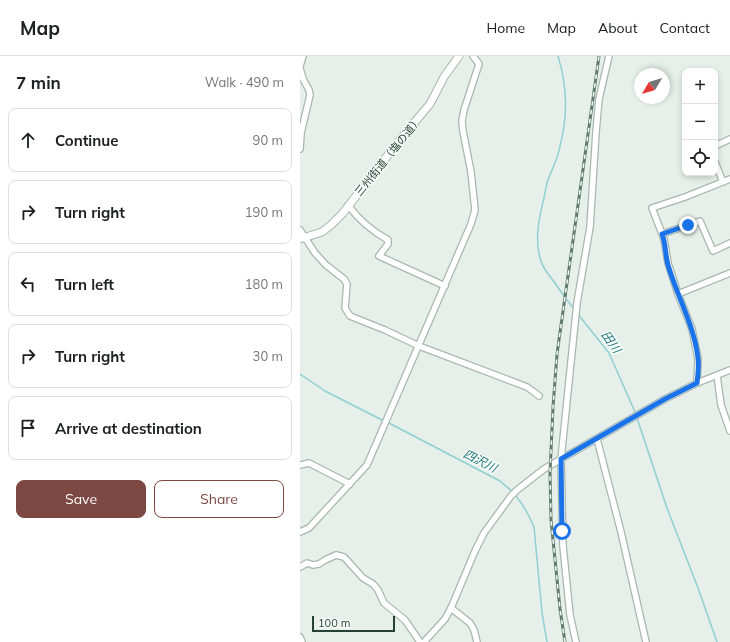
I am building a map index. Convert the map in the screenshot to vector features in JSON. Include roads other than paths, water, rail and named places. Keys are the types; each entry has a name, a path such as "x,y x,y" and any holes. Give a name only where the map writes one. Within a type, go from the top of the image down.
{"street":[{"path":"300,148 301,133 310,95 303,79 300,67 303,56"},
{"name":"三州街道（塩の道）","path":"303,238 322,232 343,213 402,137 430,104 444,78 459,56"},
{"path":"300,532 309,528 367,465 471,224 474,210 471,172 462,121 479,64 474,56"},
{"path":"576,642 570,615 563,546 561,459 575,317 590,227 596,132 600,99 609,56"},
{"path":"718,144 730,138"},
{"path":"718,170 723,182"},
{"path":"697,383 698,359 692,329 678,294 668,263 664,239 652,208 730,179"},
{"path":"348,205 355,215 379,235 388,240 388,244 379,256 445,286"},
{"path":"662,234 700,221 713,251 730,243"},
{"path":"300,230 303,238 315,253 326,265 344,279 347,284 345,308 350,316 419,346 527,387 539,396"},
{"path":"678,294 730,274"},
{"path":"424,642 445,619 484,533 517,490 538,473 665,399 697,383 730,370"},
{"path":"717,375 721,405 730,431"},
{"path":"597,439 621,532 646,642"},
{"path":"300,465 309,462 350,484"},
{"path":"300,567 307,563 313,565 319,564 336,555 344,557 363,578 373,584 378,590 384,603 405,620 420,642"},
{"path":"451,608 470,623 474,630 477,642"},
{"path":"300,637 302,642"}],"waterway":[{"name":"田川","path":"558,56 565,89 563,135 558,155 548,180 539,221 538,246 544,268 574,309"},
{"name":"田川","path":"577,313 609,353 635,412 667,508 717,642"},
{"name":"四沢川","path":"300,374 325,391 384,421"},
{"name":"四沢川","path":"387,422 500,481 513,492"},
{"name":"四沢川","path":"515,495 526,510 534,527 542,613 547,642"}],"railway":[{"path":"565,642 560,609 551,520 550,473 553,407 557,354 599,56"}]}
